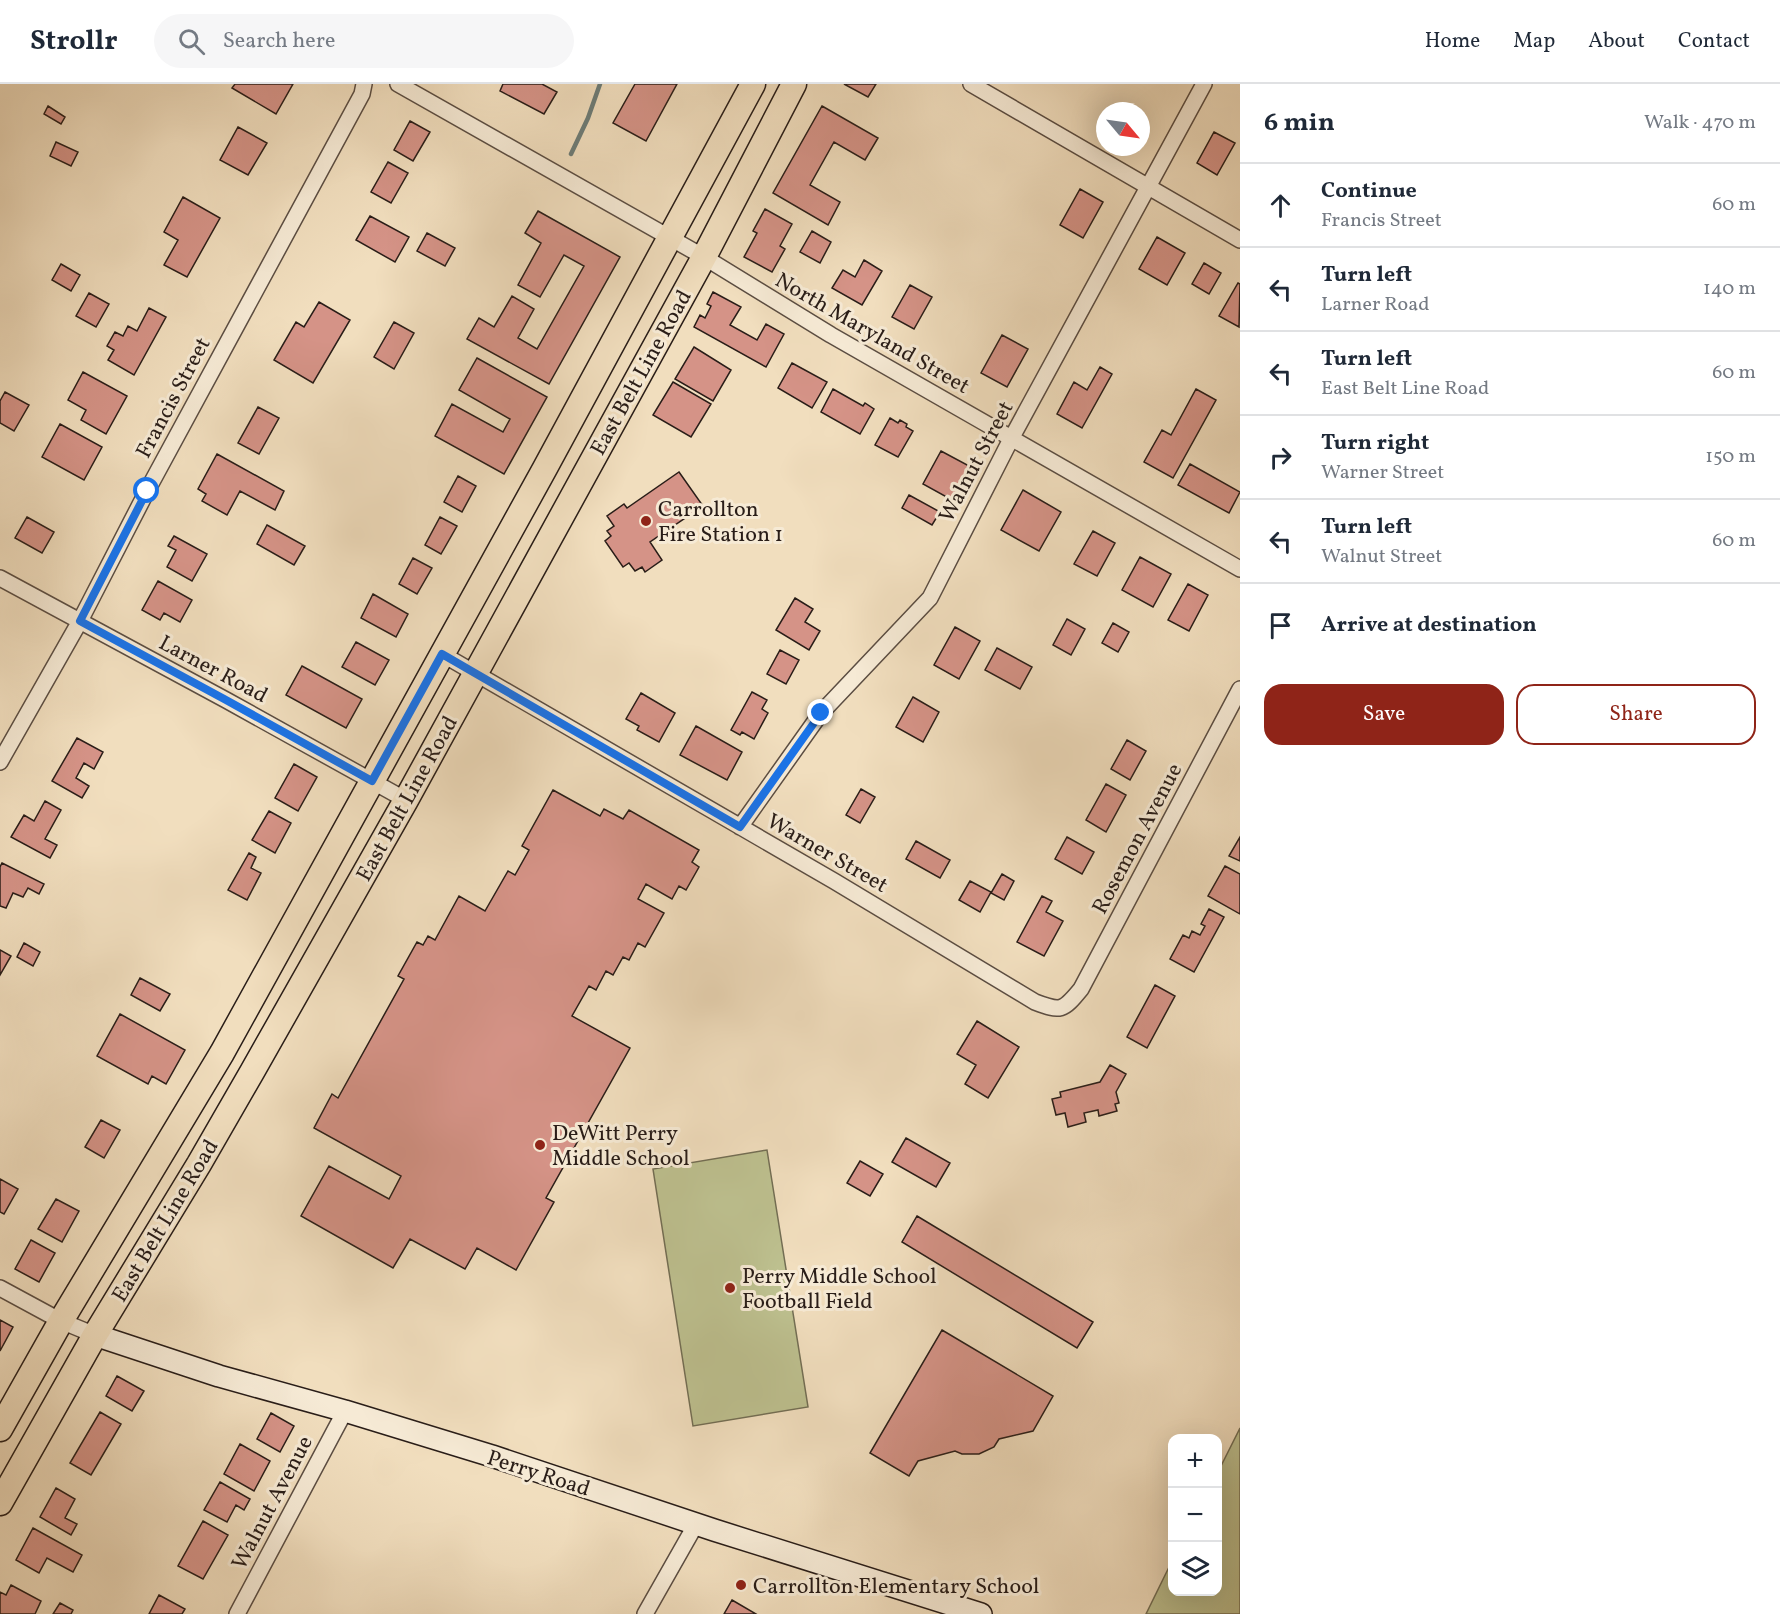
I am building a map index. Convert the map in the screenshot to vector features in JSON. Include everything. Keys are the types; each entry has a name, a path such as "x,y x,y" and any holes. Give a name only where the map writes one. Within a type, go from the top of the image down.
{"main road":[{"name":"East Belt Line Road","path":"0,1429 61,1321 222,1053 544,470 753,84"},
{"name":"East Belt Line Road","path":"0,1503 95,1335 211,1143 406,800 704,257 794,84"}],"street":[{"name":"Francis Street","path":"0,762 80,621 147,491 362,94 364,84"},
{"name":"North Maryland Street","path":"398,84 704,257 831,335 1240,569"},
{"path":"971,84 1240,240"},
{"name":"Walnut Street","path":"740,827 821,713 930,598 1011,438 1204,84"},
{"name":"Larner Road","path":"0,578 406,800"},
{"name":"Warner Street","path":"442,654 834,881 1035,1002 1053,1009 1067,1006"},
{"name":"Rosemon Avenue","path":"1067,1006 1081,989 1240,689"},
{"path":"0,1288 61,1321 95,1335"},
{"name":"Perry Road","path":"95,1335 219,1376 345,1411 492,1456 696,1524 981,1614"},
{"name":"Walnut Avenue","path":"237,1614 345,1411"},
{"path":"645,1614 696,1524"}],"green space":[{"name":"Perry Middle School Football Field","path":"767,1150 808,1407 693,1426 653,1169"},
{"path":"1240,1428 1240,1614 1146,1614 1168,1569 1168,1596 1222,1596 1222,1464"}],"building":[{"path":"235,84 293,84 276,114 232,88"},
{"path":"503,84 542,84 557,92 544,114 500,91"},
{"path":"635,84 677,84 646,141 613,123"},
{"path":"844,84 876,84 868,97"},
{"path":"48,106 65,117 61,124 44,114"},
{"path":"822,106 878,138 865,160 834,142 810,185 840,202 828,225 773,193"},
{"path":"410,121 430,132 413,161 394,150"},
{"path":"238,127 267,143 248,175 220,160"},
{"path":"1214,132 1235,143 1217,175 1197,163"},
{"path":"56,142 78,152 71,166 50,156"},
{"path":"388,162 408,173 391,203 371,192"},
{"path":"1080,189 1103,202 1083,238 1060,225"},
{"path":"183,197 220,218 187,277 164,265 178,240 164,232"},
{"path":"765,209 792,224 780,246 785,249 772,272 744,257 757,233 753,231"},
{"path":"538,211 620,257 549,384 467,339 479,318 494,327 512,296 534,309 518,338 537,349 584,266 564,255 540,297 518,285 541,243 525,233"},
{"path":"370,216 409,237 395,262 356,240"},
{"path":"812,231 831,242 820,263 800,252"},
{"path":"427,233 455,248 445,266 417,251"},
{"path":"1157,237 1185,253 1167,285 1139,269"},
{"path":"864,260 882,271 862,305 832,288 843,270 855,277"},
{"path":"1204,263 1221,273 1209,294 1192,284"},
{"path":"61,264 80,275 71,291 52,280"},
{"path":"1238,283 1240,284 1239,327 1219,316"},
{"path":"910,285 932,297 914,329 892,317"},
{"path":"713,292 741,307 730,325 757,340 766,324 784,334 766,367 694,327 700,315 705,318 711,306 707,304"},
{"path":"89,293 109,304 96,327 76,316"},
{"path":"319,302 350,320 313,383 274,360 296,322 304,327"},
{"path":"149,308 166,317 134,375 108,360 114,350 107,346 115,332 123,336 128,326 137,331"},
{"path":"394,322 414,333 394,369 374,357"},
{"path":"1002,335 1028,349 1007,387 981,373"},
{"path":"694,347 731,370 713,401 675,379"},
{"path":"477,358 547,397 504,474 435,436 452,404 503,432 510,419 459,390"},
{"path":"792,363 827,382 812,408 778,388"},
{"path":"1100,367 1112,374 1082,428 1057,414 1074,382 1087,390"},
{"path":"83,372 127,396 106,434 81,420 86,410 68,400"},
{"path":"673,382 711,404 691,437 653,415"},
{"path":"833,389 863,406 865,403 874,409 860,434 821,412"},
{"path":"1196,389 1216,400 1173,478 1144,462 1162,430 1171,435"},
{"path":"5,392 29,405 14,431 0,423 0,401"},
{"path":"258,407 279,418 259,454 238,443"},
{"path":"890,418 898,423 900,420 913,431 898,457 875,445"},
{"path":"60,424 102,447 84,480 42,457"},
{"path":"941,451 971,467 952,500 923,484"},
{"path":"217,454 284,491 275,510 240,491 227,515 202,501 206,494 198,489"},
{"path":"1190,464 1240,492 1229,513 1178,485"},
{"name":"Carrollton Fire Station 1","path":"679,472 703,506 650,542 662,560 645,572 642,567 635,571 629,563 623,567 605,541 611,536 607,531 614,526 607,516 624,504 627,508"},
{"path":"458,476 476,486 462,512 444,502"},
{"path":"1023,490 1061,512 1039,551 1001,530"},
{"path":"909,495 940,512 932,525 902,508"},
{"path":"27,517 54,532 42,553 15,538"},
{"path":"440,517 457,526 441,554 425,545"},
{"path":"267,525 305,546 294,565 257,544"},
{"path":"1093,531 1115,543 1097,576 1074,564"},
{"path":"174,536 207,554 192,581 167,567 176,550 168,546"},
{"path":"1140,557 1171,574 1153,607 1122,590"},
{"path":"413,558 432,568 417,594 399,584"},
{"path":"158,581 192,600 180,622 164,613 160,620 142,610"},
{"path":"1188,584 1208,595 1189,631 1168,620"},
{"path":"373,594 408,614 396,637 361,618"},
{"path":"795,598 813,609 805,622 820,631 809,650 776,630"},
{"path":"1067,619 1085,629 1071,655 1053,645"},
{"path":"1113,623 1129,632 1118,652 1102,643"},
{"path":"955,627 980,641 959,679 934,665"},
{"path":"356,642 389,660 375,685 342,667"},
{"path":"997,648 1032,667 1020,689 985,670"},
{"path":"780,650 799,660 786,684 767,674"},
{"path":"302,666 362,699 346,728 286,695"},
{"path":"752,692 767,700 762,709 768,713 754,739 742,732 740,735 731,730"},
{"path":"641,693 675,713 659,742 637,730 639,726 626,719"},
{"path":"913,697 939,712 923,742 896,727"},
{"path":"696,726 742,752 727,780 680,755"},
{"path":"77,738 103,752 94,769 84,763 76,778 89,786 82,798 52,781"},
{"path":"1127,740 1146,751 1130,780 1111,769"},
{"path":"294,764 317,777 298,811 275,798"},
{"path":"1106,784 1126,795 1106,832 1086,820"},
{"path":"861,789 875,797 860,823 846,815"},
{"path":"553,790 600,816 604,809 623,819 629,810 699,850 692,862 699,867 686,890 679,886 672,899 646,884 638,899 664,913 645,947 638,943 629,960 623,957 613,975 606,971 596,990 589,986 572,1016 630,1048 546,1198 554,1202 516,1270 477,1248 465,1269 410,1239 393,1268 301,1216 329,1166 389,1199 401,1176 314,1128 332,1094 338,1098 404,979 398,976 417,942 423,945 428,936 435,940 459,896 485,911 508,871 515,875 529,850 522,846"},
{"path":"45,801 61,810 45,839 57,845 50,858 11,837 24,815 34,821"},
{"path":"269,811 291,823 275,853 252,840"},
{"path":"1067,837 1094,852 1082,874 1055,859"},
{"path":"1240,837 1240,861 1229,856"},
{"path":"916,841 950,860 940,878 906,859"},
{"path":"249,853 256,857 251,868 261,873 247,900 228,890"},
{"path":"2,863 44,884 39,894 28,888 23,897 13,893 6,908 0,906 0,867"},
{"path":"1225,866 1240,874 1240,914 1208,896"},
{"path":"1002,874 1014,881 1004,900 991,893"},
{"path":"970,881 991,892 980,912 959,900"},
{"path":"1042,896 1052,901 1046,912 1063,921 1044,956 1017,942"},
{"path":"1209,909 1224,917 1194,972 1170,959 1183,935 1189,938 1192,931 1200,935 1205,926 1201,924"},
{"path":"24,943 40,952 33,966 17,957"},
{"path":"0,950 11,956 0,975"},
{"path":"140,978 170,994 160,1011 131,995"},
{"path":"1155,985 1175,996 1147,1048 1127,1037"},
{"path":"120,1014 185,1050 166,1084 152,1076 148,1084 97,1056"},
{"path":"977,1021 1019,1047 988,1098 965,1084 976,1065 957,1054"},
{"path":"1110,1065 1126,1074 1116,1092 1119,1103 1115,1104 1117,1111 1099,1116 1098,1110 1084,1113 1086,1122 1068,1127 1065,1113 1056,1115 1052,1099 1061,1097 1060,1092 1100,1082"},
{"path":"101,1120 120,1130 104,1158 85,1147"},
{"path":"906,1138 950,1163 936,1187 892,1162"},
{"path":"860,1161 883,1174 870,1196 847,1183"},
{"path":"0,1179 18,1189 4,1214 0,1212"},
{"path":"56,1199 79,1211 62,1242 38,1229"},
{"path":"917,1216 1093,1322 1077,1348 902,1242"},
{"path":"31,1240 55,1253 39,1282 15,1269"},
{"path":"0,1320 13,1327 0,1351"},
{"path":"942,1330 1053,1396 1033,1431 999,1439 994,1447 979,1454 962,1454 955,1451 918,1461 909,1476 870,1453"},
{"path":"117,1376 144,1391 132,1411 106,1396"},
{"path":"100,1412 121,1424 91,1475 70,1463"},
{"path":"271,1413 294,1426 280,1452 257,1439"},
{"path":"240,1444 270,1461 254,1491 224,1474"},
{"path":"220,1482 250,1499 244,1510 236,1505 227,1522 204,1510"},
{"path":"56,1488 75,1499 65,1518 77,1524 71,1535 40,1517"},
{"path":"203,1521 228,1535 203,1579 178,1566"},
{"path":"33,1528 82,1555 73,1572 47,1558 39,1573 16,1560"},
{"path":"11,1585 41,1601 35,1614 0,1614 0,1592 6,1595"},
{"path":"159,1595 185,1609 182,1614 149,1614"},
{"path":"732,1600 756,1614 724,1614"},
{"path":"60,1603 73,1610 71,1614 53,1614"}],"waterway":[{"path":"571,154 588,118 600,84"}],"place":[{"name":"Carrollton Fire Station 1","path":"646,521"},
{"name":"DeWitt Perry Middle School","path":"540,1145"},
{"name":"Perry Middle School Football Field","path":"730,1288"},
{"name":"Carrollton Elementary School","path":"741,1585"}],"route":[{"path":"147,491 80,621 372,781 442,654 740,827 821,713"}]}
